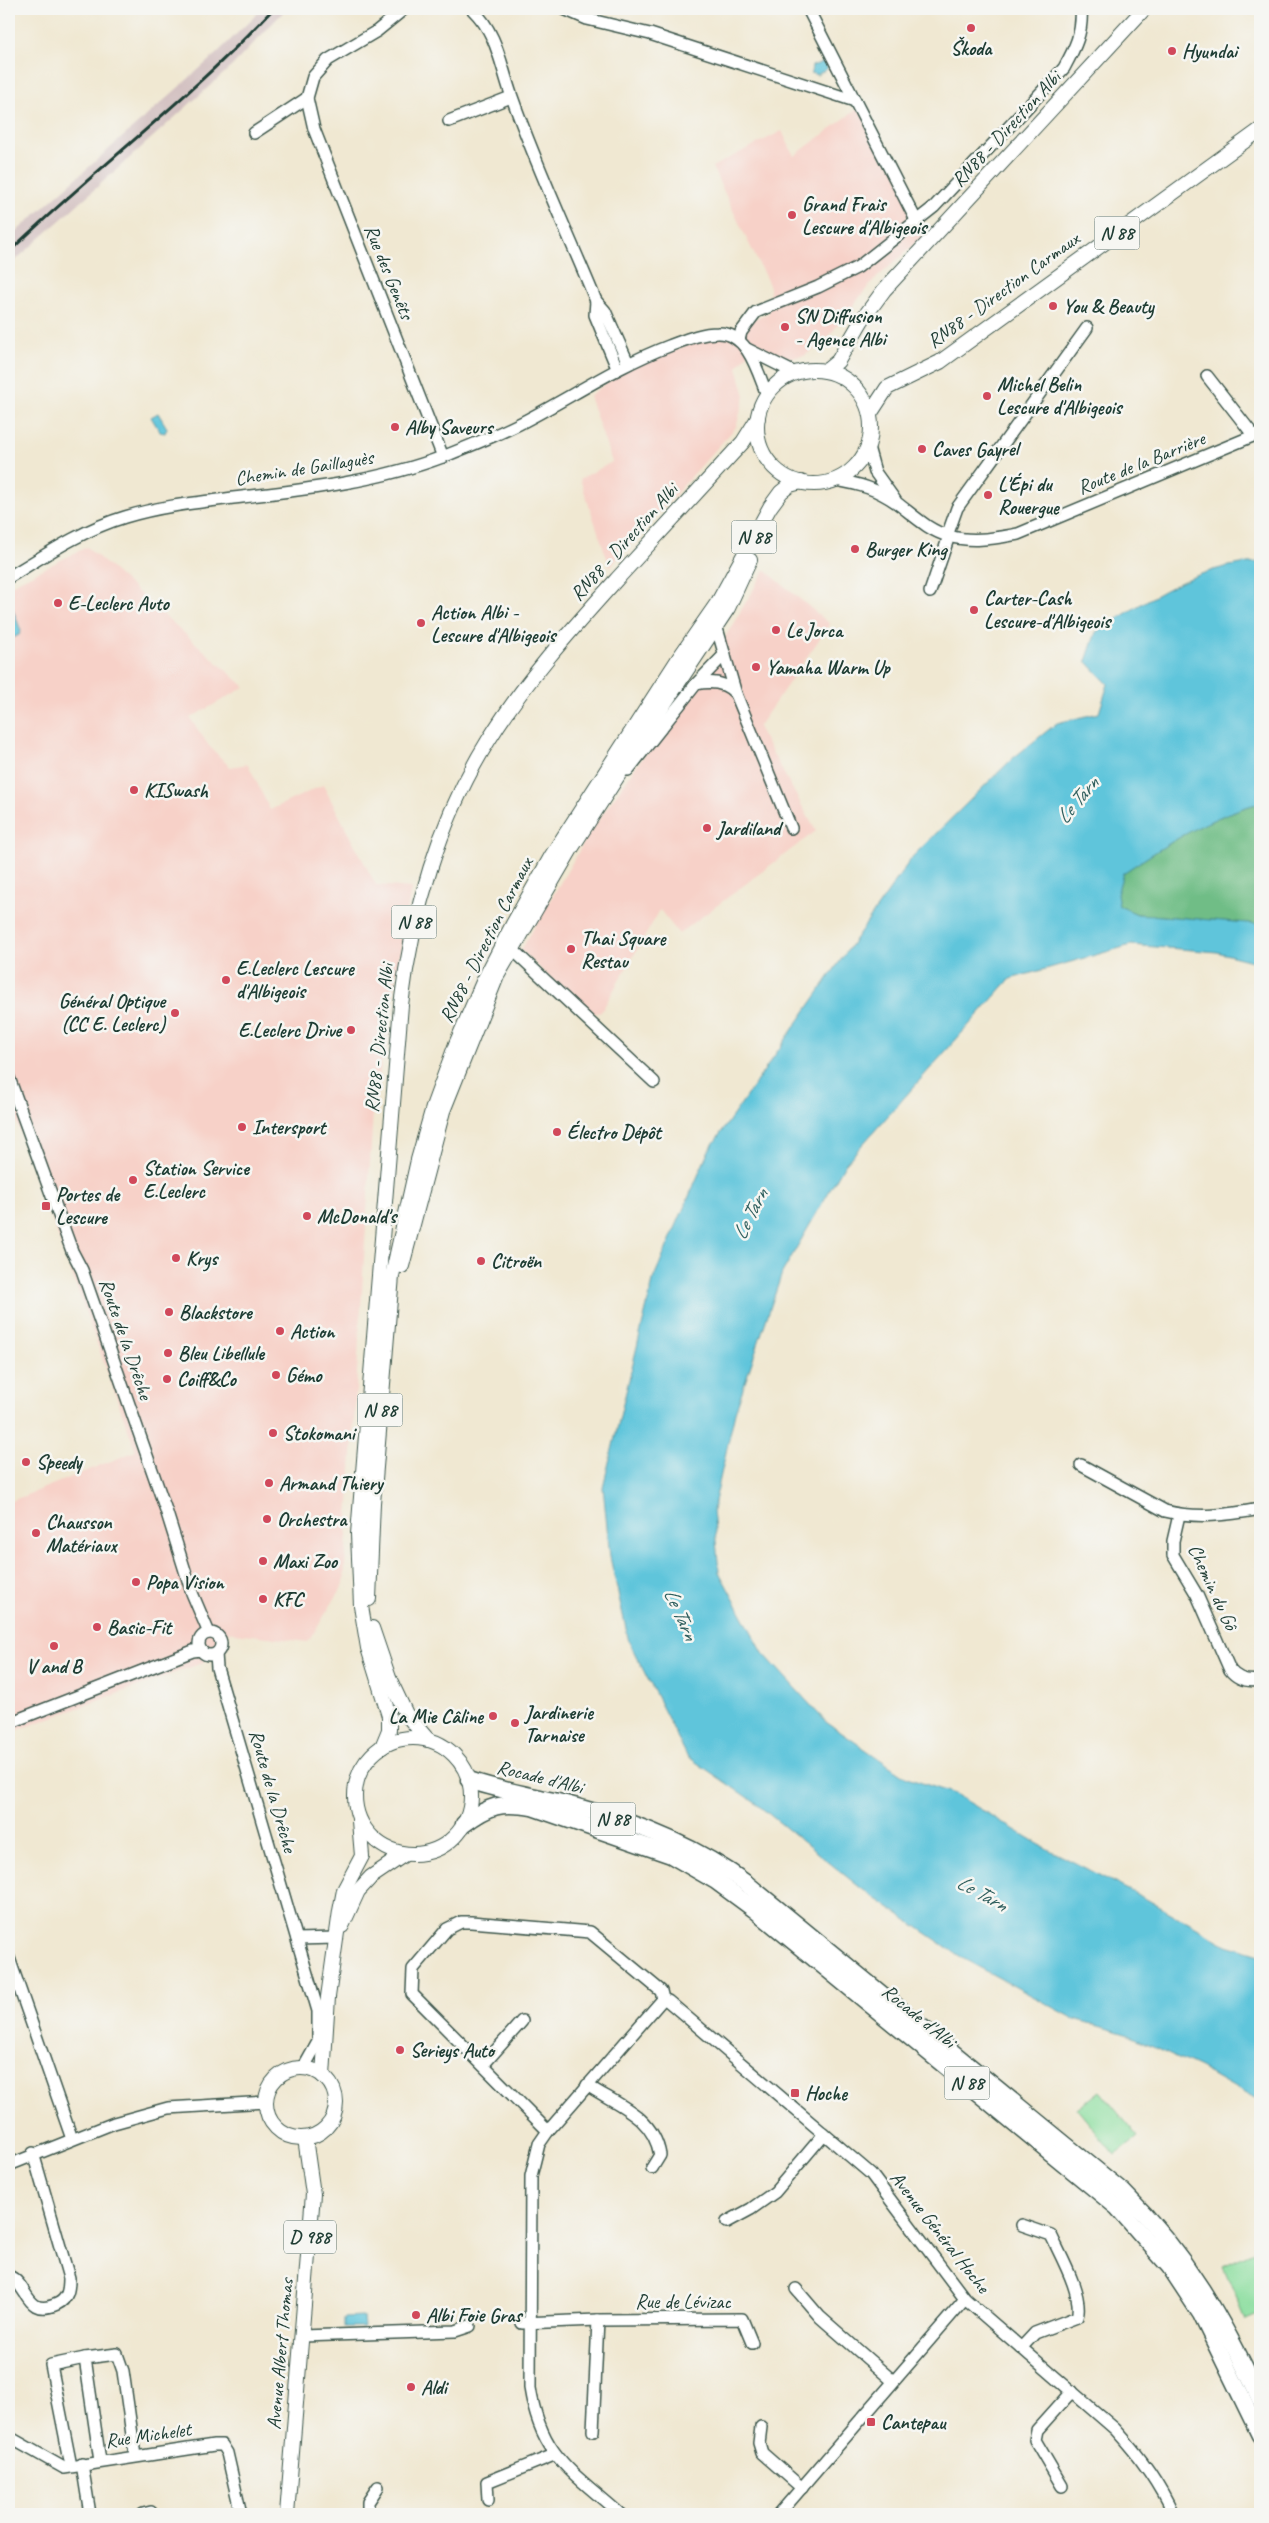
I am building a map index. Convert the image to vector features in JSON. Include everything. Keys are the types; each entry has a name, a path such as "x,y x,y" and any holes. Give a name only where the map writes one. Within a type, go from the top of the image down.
{"highway":[{"name":"Rocade d'Albi","path":"469,1780 495,1789 524,1793 580,1808 656,1834 696,1850 747,1884 1123,2192 1144,2213 1170,2243 1205,2292 1260,2399"},
{"name":"Rocade d'Albi","path":"464,1824 483,1810 497,1805 512,1804 532,1807 671,1855 716,1881 754,1909 1117,2207 1170,2267 1201,2314 1260,2435"}],"main road":[{"name":"RN88 - Direction Albi","path":"826,371 838,361 862,320 884,290 1144,9"},
{"name":"RN88 - Direction Carmaux","path":"870,414 887,388 940,362 1260,130"},
{"path":"810,370 826,371 846,379 861,394 870,414 872,431 868,447 855,467 836,480 819,484 801,482 781,474 767,458 758,439 758,418 767,395 780,382 795,373 810,370"},
{"name":"RN88 - Direction Albi","path":"382,1747 389,1730 389,1716 368,1648 361,1606 358,1534 386,1171 405,970 413,926 451,814 487,742 526,684 559,643 743,442 758,418"},
{"name":"RN88 - Direction Carmaux","path":"428,1740 406,1714 389,1678 372,1627 369,1602 373,1503 387,1317 392,1276 418,1160 453,1053 483,982 513,924 552,856 718,602 780,492 790,485 801,482"},
{"path":"387,1317 411,1235 436,1135 449,1095 497,976 593,815 728,608 747,569 764,520"},
{"path":"323,2076 328,1997 344,1890 362,1856 359,1818 355,1802 356,1786 365,1764 382,1747 396,1740 412,1738 428,1740 451,1752 462,1765 469,1780 471,1795 469,1810 464,1824 453,1838 439,1848 422,1853 405,1854 390,1850 377,1842 366,1831 359,1818"},
{"path":"336,1938 358,1891 371,1877 405,1854"},
{"path":"304,2067 323,2076 334,2094 336,2107 333,2118 326,2128 316,2135 305,2138 288,2136 274,2126 266,2110 266,2102 268,2090 275,2080 284,2072 304,2067"},
{"name":"Avenue Albert Thomas","path":"287,2514 314,2194 305,2138"}],"street":[{"path":"254,133 307,98 313,77 328,60 377,31 404,9"},
{"path":"472,9 484,22 496,44 512,97 596,300 605,311 622,365"},
{"path":"564,9 587,19 650,34 776,77 854,100"},
{"path":"808,9 917,222"},
{"path":"767,395 747,349 739,340 741,332 756,312 818,287 858,267 934,207 1064,68 1078,44 1082,22 1081,9"},
{"path":"450,121 512,97"},
{"name":"Rue des Genêts","path":"307,98 314,129 443,457"},
{"path":"930,592 957,508 1087,328"},
{"name":"Chemin de Gaillaguès","path":"9,577 80,536 118,519 141,512 177,505 349,484 383,476 443,457 519,424 622,365 698,335 720,332 739,340"},
{"path":"747,349 795,373"},
{"path":"1207,376 1257,435"},
{"name":"Route de la Barrière","path":"836,480 864,484 897,504 913,518 948,536 990,540 1018,534 1257,435"},
{"name":"Route de la Barrière","path":"868,447 875,472 897,504"},
{"path":"716,625 736,694 791,828"},
{"path":"593,815 696,684 725,654"},
{"path":"696,684 710,681 730,688 736,694"},
{"path":"512,949 654,1082"},
{"name":"Route de la Drêche","path":"9,1078 72,1251 82,1270 207,1634"},
{"path":"1081,1466 1165,1511 1179,1515 1199,1516 1260,1509"},
{"name":"Chemin du Gô","path":"1179,1515 1172,1541 1173,1555 1197,1595 1230,1670 1235,1676 1245,1681 1260,1680"},
{"path":"9,1723 193,1650 201,1650 208,1655 216,1654 221,1648 221,1640 216,1635 207,1634 199,1642 201,1650"},
{"name":"Route de la Drêche","path":"216,1654 218,1668 318,2011 318,2042 304,2067"},
{"name":"Avenue Général Hoche","path":"548,2130 412,1994 413,1969 447,1929 461,1922 590,1932 661,1991 663,1999 668,2001 871,2174 965,2299 1072,2391 1134,2449 1158,2485 1172,2514"},
{"path":"297,1939 336,1938"},
{"path":"9,1958 72,2139"},
{"path":"620,2514 554,2455 539,2426 533,2406 526,2323 531,2176 539,2144 548,2130 663,1999"},
{"path":"483,2065 522,2021"},
{"path":"587,2085 630,2109 645,2123 655,2136 660,2155 652,2168"},
{"path":"9,2165 33,2153 114,2123 168,2108 266,2102"},
{"path":"727,2222 751,2209 774,2192 824,2134"},
{"path":"9,2276 19,2284 27,2298 35,2305 46,2308 59,2304 66,2298 69,2278 33,2153"},
{"path":"1021,2348 1035,2333 1077,2317 1080,2308 1066,2267 1051,2234 1022,2225"},
{"path":"796,2289 820,2317 893,2381"},
{"path":"779,2514 965,2299"},
{"name":"Rue de Lévizac","path":"526,2323 598,2320 742,2319 752,2343"},
{"path":"593,2431 598,2320"},
{"path":"302,2336 455,2331 470,2326"},
{"path":"90,2514 52,2365 116,2354 123,2371 135,2456"},
{"path":"85,2358 100,2461"},
{"path":"1062,2486 1035,2440 1038,2430 1072,2391"},
{"path":"761,2427 759,2443 762,2453 802,2488"},
{"name":"Rue Michelet","path":"12,2438 64,2468 214,2445 222,2446 227,2453 241,2514"},
{"path":"488,2500 487,2482 554,2455"},
{"path":"368,2514 368,2502 378,2488"},
{"path":"602,2514 610,2505"}],"shaded area":[{"path":"262,9 286,9 232,66 9,266 9,238 215,55"},
{"name":"SN Diffusion - Agence Albi","path":"864,104 928,232 871,283 825,341 804,356 783,358 756,344 737,367 745,396 736,427 610,567 580,479 612,462 589,396 626,369 769,313 770,287 712,167 782,131 794,156"},
{"path":"87,547 245,687 190,718 209,746 230,767 248,764 270,810 323,785 376,885 411,888 373,1112 344,1584 308,1642 227,1632 202,1663 9,1733 9,1502 136,1451 9,1101 9,586"},
{"path":"765,570 830,624 758,727 816,831 679,934 660,910 601,1012 588,1015 521,950 590,832 715,654"}],"green space":[{"path":"1260,803 1260,924 1137,914 1119,906 1117,894 1123,873 1188,832 1223,815"},
{"path":"1100,2091 1138,2137 1115,2155 1077,2109"},
{"path":"1260,2249 1260,2314 1246,2320 1223,2266"}],"water":[{"path":"826,61 828,63 827,69 817,75 811,73 812,66"},
{"path":"158,413 167,428 165,433 160,432 151,417"},
{"name":"Le Tarn","path":"1260,562 1260,803 1223,815 1188,832 1155,852 1123,873 1117,894 1119,906 1137,914 1260,924 1260,963 1217,952 1131,945 1010,979 845,1164 782,1273 735,1412 713,1510 719,1572 763,1653 826,1722 907,1778 955,1794 1040,1845 1148,1900 1227,1945 1260,1955 1260,2102 1200,2068 1129,2035 1075,2019 964,1959 862,1889 754,1802 687,1756 629,1642 610,1557 603,1487 654,1277 709,1150 913,856 1012,759 1057,723 1099,713 1108,684 1086,661 1096,632 1155,596 1193,577 1236,565"},
{"path":"9,599 21,631 19,635 9,640"},
{"path":"363,2317 364,2327 344,2327 344,2318"}],"railway":[{"path":"9,252 75,191 177,103 273,9"}],"place":[{"name":"Škoda","path":"971,28"},
{"name":"Hyundai","path":"1172,51"},
{"name":"Grand Frais Lescure d'Albigeois","path":"792,215"},
{"name":"You & Beauty","path":"1053,306"},
{"name":"SN Diffusion - Agence Albi","path":"785,327"},
{"name":"Michel Belin Lescure d'Albigeois","path":"987,396"},
{"name":"Alby Saveurs","path":"395,427"},
{"name":"Caves Gayrel","path":"922,449"},
{"name":"L'Épi du Rouergue","path":"988,495"},
{"name":"Burger King","path":"855,549"},
{"name":"E-Leclerc Auto","path":"58,603"},
{"name":"Carter-Cash Lescure-d'Albigeois","path":"974,610"},
{"name":"Action Albi - Lescure d'Albigeois","path":"421,623"},
{"name":"Le Jorca","path":"776,630"},
{"name":"Yamaha Warm Up","path":"756,667"},
{"name":"KISwash","path":"134,790"},
{"name":"Jardiland","path":"707,828"},
{"name":"Thai Square Restau","path":"571,949"},
{"name":"E.Leclerc Lescure d'Albigeois","path":"226,980"},
{"name":"Général Optique (CC E. Leclerc)","path":"175,1013"},
{"name":"E.Leclerc Drive","path":"351,1030"},
{"name":"Intersport","path":"242,1127"},
{"name":"Électro Dépôt","path":"557,1132"},
{"name":"Station Service E.Leclerc","path":"133,1180"},
{"name":"Portes de Lescure","path":"46,1206"},
{"name":"McDonald's","path":"307,1216"},
{"name":"Krys","path":"176,1258"},
{"name":"Citroën","path":"481,1261"},
{"name":"Blackstore","path":"169,1312"},
{"name":"Action","path":"280,1331"},
{"name":"Bleu Libellule","path":"168,1353"},
{"name":"Gémo","path":"276,1375"},
{"name":"Coiff&Co","path":"167,1379"},
{"name":"Stokomani","path":"273,1433"},
{"name":"Speedy","path":"26,1462"},
{"name":"Armand Thiery","path":"269,1483"},
{"name":"Orchestra","path":"267,1519"},
{"name":"Chausson Matériaux","path":"36,1533"},
{"name":"Maxi Zoo","path":"263,1561"},
{"name":"Popa Vision","path":"136,1582"},
{"name":"KFC","path":"263,1599"},
{"name":"Basic-Fit","path":"97,1627"},
{"name":"V and B","path":"54,1646"},
{"name":"La Mie Câline","path":"493,1716"},
{"name":"Jardinerie Tarnaise","path":"515,1723"},
{"name":"Serieys Auto","path":"400,2050"},
{"name":"Hoche","path":"795,2093"},
{"name":"Albi Foie Gras","path":"416,2315"},
{"name":"Aldi","path":"411,2387"},
{"name":"Cantepau","path":"871,2422"}]}
